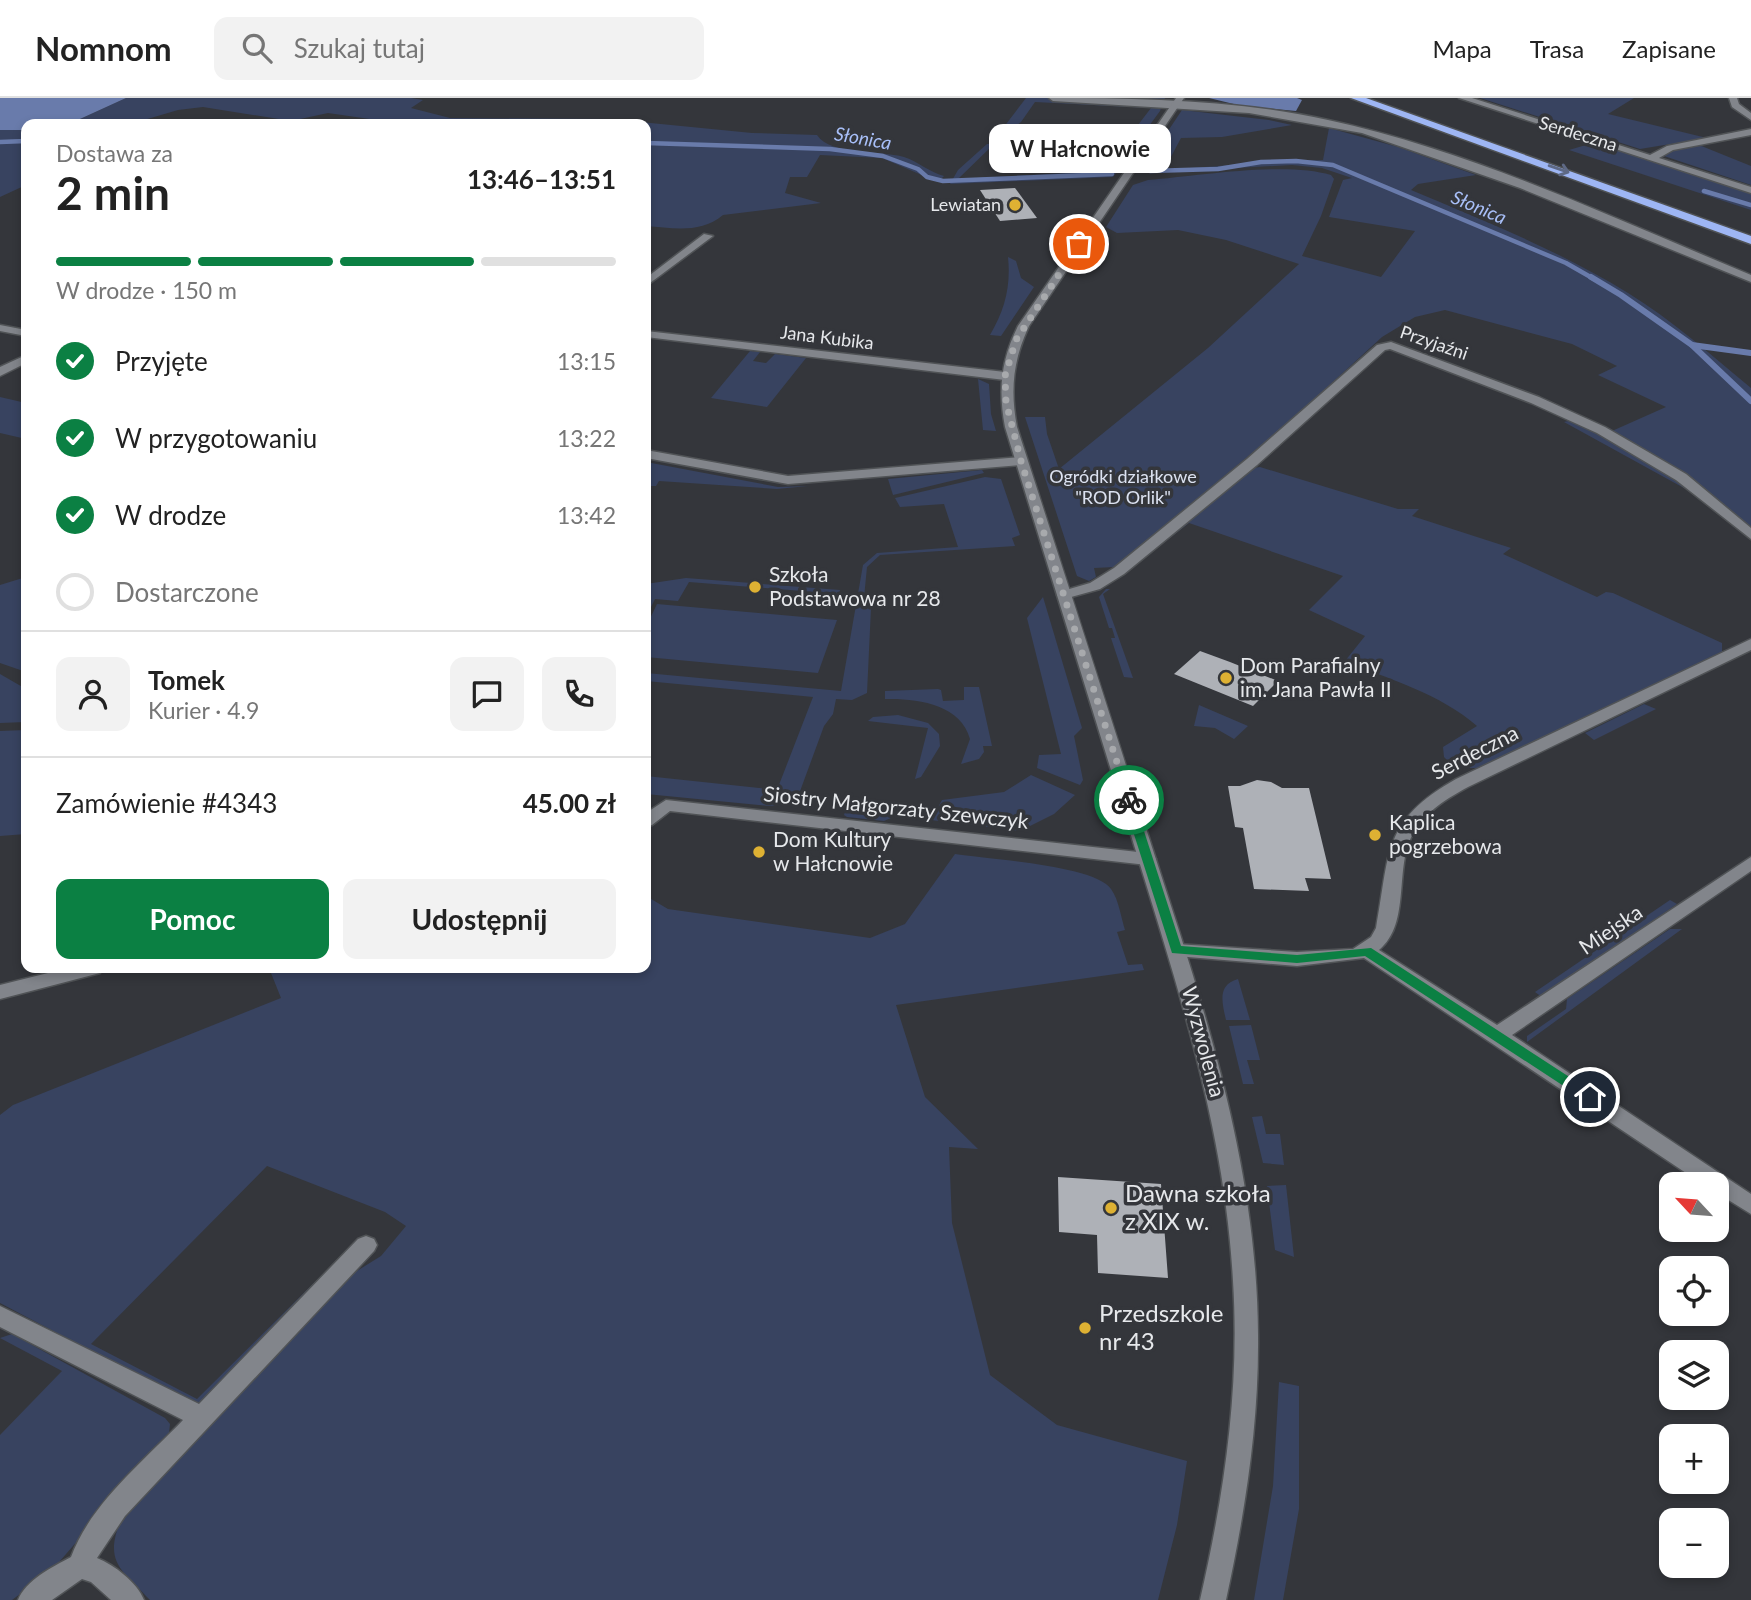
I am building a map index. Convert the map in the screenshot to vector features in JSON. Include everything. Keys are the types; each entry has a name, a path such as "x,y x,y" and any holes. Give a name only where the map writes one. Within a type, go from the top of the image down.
{"highway":[{"path":"1356,98 1751,240"},
{"path":"1387,98 1574,163"},
{"path":"1739,222 1751,227"}],"street":[{"path":"1053,98 1178,102 1312,120 1403,142 1565,202 1751,279"},
{"name":"Serdeczna","path":"1463,98 1751,190"},
{"path":"1733,98 1735,105 1751,117"},
{"name":"Wyzwolenia","path":"1178,102 1032,311 1016,340 1005,376 1006,402 1021,461 1199,1023 1224,1122 1240,1220 1245,1285 1242,1436 1230,1522 1213,1600"},
{"path":"1653,157 1670,148 1751,132"},
{"path":"651,279 708,236"},
{"path":"0,328 21,332"},
{"name":"Jana Kubika","path":"651,335 1005,376"},
{"name":"Przyjaźni","path":"1064,595 1095,586 1119,571 1252,462 1381,347 1391,345 1535,400 1601,430 1681,477 1751,535"},
{"path":"0,372 21,361"},
{"path":"651,455 788,480 1021,461"},
{"name":"Serdeczna","path":"1366,951 1385,928 1401,839 1407,826 1430,803 1462,783 1751,644"},
{"name":"Siostry Małgorzaty Szewczyk","path":"651,817 666,805 1147,859"},
{"name":"Miejska","path":"1497,1035 1750,866"},
{"path":"1176,950 1297,959 1354,955 1366,951 1751,1205"},
{"path":"0,992 74,973"},
{"path":"31,1600 63,1575 81,1566 86,1552 116,1508 366,1245"},
{"path":"0,1316 200,1417"},
{"path":"81,1566 99,1572 131,1600"}],"green space":[{"path":"126,98 411,98 423,100 411,108 450,118 610,119 369,119 328,113 300,119 278,119 203,107 178,110 147,119 80,119"},
{"path":"1026,98 1165,98 1160,111 1149,126 1138,125 1151,108 1035,102 1021,122 1001,138 997,136"},
{"path":"1480,98 1634,98 1608,114 1707,138 1640,149"},
{"name":"Ogródki działkowe \"ROD Orlik\"","path":"1182,110 1292,125 1222,137 1181,138 1164,170 1323,160 1329,128 1398,147 1476,175 1418,184 1411,190 1522,237 1628,293 1691,338 1751,388 1751,527 1681,471 1612,431 1666,407 1598,375 1617,366 1572,344 1445,310 1415,317 1382,337 1288,423 1115,567 1094,568 1096,577 1089,581 1077,576 1025,417 1045,417 1047,434 1059,469 1208,348 1299,264 1226,240 1178,230 1117,233 1106,227 1133,185 1148,180 1267,169 1312,171 1331,175 1334,179 1321,216 1302,256 1381,277 1415,231 1329,217 1343,180 1352,178 1322,168 1292,165 1140,173"},
{"path":"651,123 752,133 817,135 824,142 844,149 904,157 944,176 938,182 882,158 820,155 807,177 790,177 785,193 821,203 723,215 705,225 676,228 651,226"},
{"path":"0,130 21,130 21,187 0,197"},
{"path":"1596,142 1751,193 1751,210 1569,150"},
{"path":"987,144 994,144 958,179 1118,170 1113,177 950,184 958,170"},
{"path":"1699,145 1751,166 1751,185 1664,156 1676,149"},
{"path":"1008,257 1016,261 1021,278 1034,287 1001,336 990,335 1006,298"},
{"path":"750,351 760,352 753,361 766,363 775,354 806,358 767,407 711,398"},
{"path":"978,379 989,384 991,414 996,431 983,430"},
{"path":"0,397 21,402 21,438 0,433"},
{"path":"1572,420 1659,469 1693,493 1564,422"},
{"path":"651,463 778,487 808,486 777,489 659,481 656,486 651,486"},
{"path":"1260,467 1398,509 1419,509 1412,516 1511,548 1503,554 1597,597 1606,592 1613,593 1722,643 1722,652 1478,768 1455,768 1444,757 1443,747 1477,726 1431,696 1345,661 1365,636 1309,610 1343,576 1189,523 1144,558 1253,468"},
{"path":"982,470 984,473 893,495 888,479"},
{"path":"985,477 1001,479 1020,535 1012,538 1015,546 880,555 867,567 863,608 871,608 867,693 852,700 836,699 833,714 824,726 799,794 782,805 769,806 651,794 651,777 777,790 813,697 651,681 651,673 841,691 863,565 877,553 958,547 944,504 900,507 895,498"},
{"path":"686,578 840,590 839,594 689,582 678,601 655,599 651,607 651,583"},
{"path":"21,579 21,670 0,663 0,585"},
{"path":"1106,589 1110,589 1103,594 1133,678 1124,677 1111,638 1115,638 1099,597"},
{"path":"1043,597 1082,728 1074,736 1083,780 1080,785 1037,768 1039,755 1061,754 1027,618"},
{"path":"657,604 837,620 818,673 651,657 651,617"},
{"path":"0,674 21,686 21,722 0,723"},
{"path":"964,687 979,687 992,746 983,746 984,752 979,759 961,764 970,739 957,718 923,702 885,699 885,691 938,689 941,690 943,701 964,700"},
{"path":"1644,704 1656,709 1594,740 1585,733"},
{"path":"1199,705 1248,726 1234,739 1215,728 1194,726"},
{"path":"898,715 928,723 939,734 940,746 921,777 915,779 928,728 868,721 873,717"},
{"path":"21,730 21,834 0,836 0,731"},
{"path":"1031,775 1075,795 1054,814 1020,831 931,820 942,800 1004,792"},
{"path":"847,806 905,812 884,821 847,817 844,815"},
{"path":"955,854 1063,869 1101,881 1111,889 1125,930 1117,932 1128,965 1142,964 1144,970 896,1005 925,1097 978,1149 949,1147 952,1223 990,1375 1057,1425 1187,1461 1177,1525 1158,1600 150,1600 123,1572 115,1555 114,1544 122,1517 344,1279 381,1256 406,1226 385,1212 267,1166 91,1344 197,1399 337,1260 337,1266 199,1404 194,1405 0,1303 0,1115 13,1105 281,998 271,973 651,973 651,899 668,909 870,938 905,924"},
{"path":"1670,900 1677,904 1542,997 1535,992"},
{"path":"1670,929 1682,929 1527,1042 1527,1036 1566,1009 1567,999"},
{"path":"1238,979 1250,1020 1226,1020 1224,990"},
{"path":"1251,1025 1260,1060 1247,1060 1254,1084 1243,1084 1229,1026"},
{"path":"1262,1116 1266,1134 1280,1134 1284,1165 1263,1163 1252,1117"},
{"path":"1286,1185 1294,1257 1275,1250 1267,1186"},
{"path":"12,1334 165,1418 170,1424 169,1433 158,1448 53,1569 12,1600 0,1600 0,1435 62,1371 0,1338"},
{"path":"1279,1382 1299,1386 1299,1509 1283,1600 1254,1600 1273,1486"}],"shaded area":[{"path":"0,98 126,98 80,119 21,119 21,130 0,130"},
{"path":"1209,98 1302,100 1296,111 1242,106"}],"building":[{"name":"Lewiatan","path":"1015,188 1037,218 1000,221 980,190"},
{"name":"Dom Parafialny im. Jana Pawła II","path":"1200,651 1278,681 1253,706 1174,674"},
{"path":"1257,780 1271,782 1282,788 1309,788 1331,879 1305,878 1309,891 1254,889 1243,828 1235,827 1228,786 1240,786"},
{"name":"Dawna szkoła z XIX w.","path":"1058,1177 1161,1184 1168,1278 1098,1273 1097,1235 1059,1232"}],"waterway":[{"name":"Słonica","path":"0,142 21,141"},
{"name":"Słonica","path":"651,143 830,149 883,156 918,169 927,177 943,181 1112,174"},
{"name":"Słonica","path":"1150,171 1218,169 1261,162 1296,161 1333,165 1566,263 1594,279"},
{"path":"1704,191 1751,205"},
{"name":"Słonica","path":"1591,277 1692,345"},
{"path":"1692,345 1751,353"},
{"name":"Słonica","path":"1692,345 1751,401"}],"way so far":[{"path":"1079,244 1032,311 1016,340 1005,376 1006,402 1021,461 1129,800"}],"place":[{"name":"Lewiatan","path":"1015,205"},
{"name":"W Hałcnowie","path":"1079,244"},
{"name":"Szkoła Podstawowa nr 28","path":"755,587"},
{"name":"Dom Parafialny im. Jana Pawła II","path":"1226,678"},
{"name":"Kaplica pogrzebowa","path":"1375,835"},
{"name":"Dom Kultury w Hałcnowie","path":"759,852"},
{"name":"Dawna szkoła z XIX w.","path":"1111,1208"},
{"name":"Przedszkole nr 43","path":"1085,1328"}],"route":[{"path":"1129,800 1176,950 1297,959 1354,955 1366,951 1590,1097"}]}
